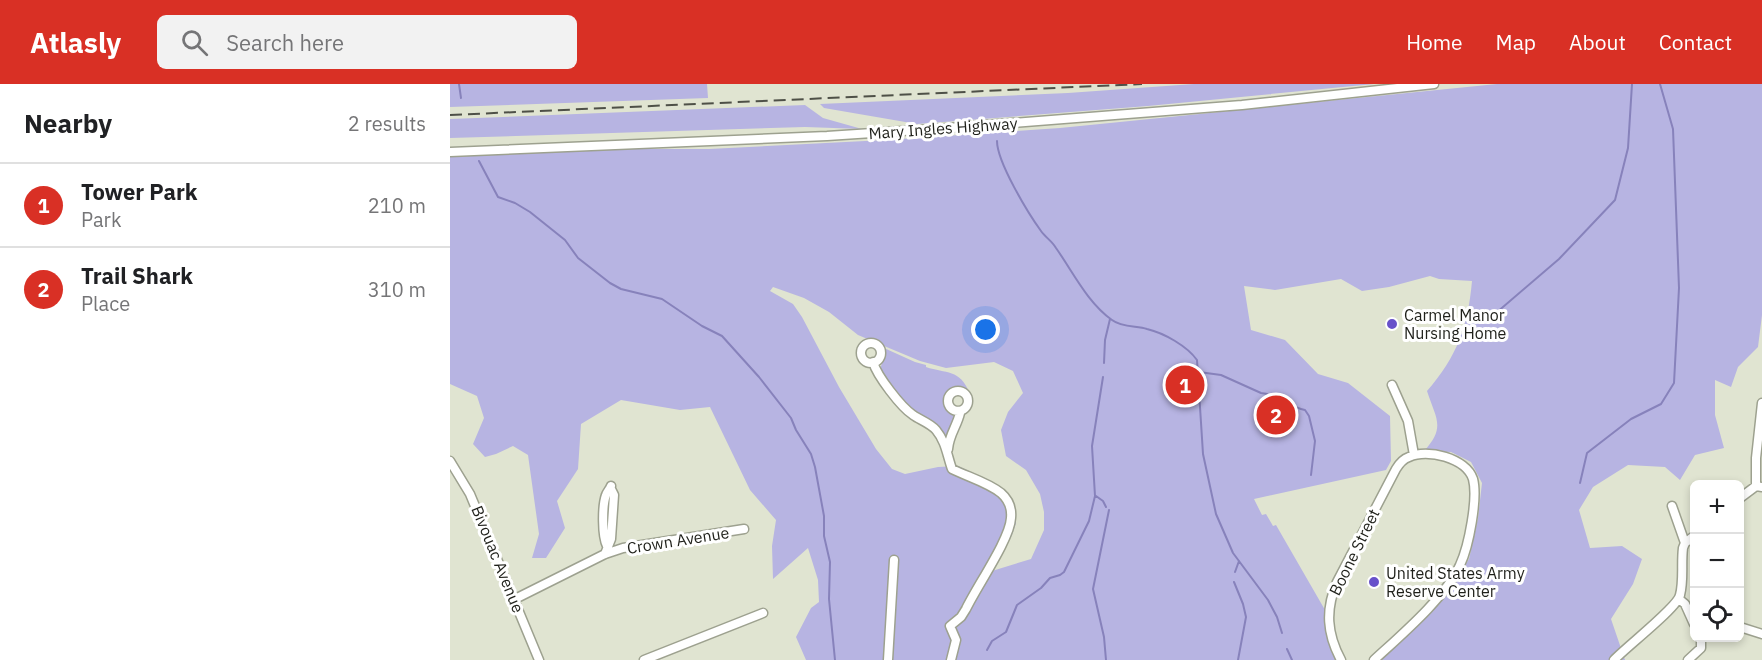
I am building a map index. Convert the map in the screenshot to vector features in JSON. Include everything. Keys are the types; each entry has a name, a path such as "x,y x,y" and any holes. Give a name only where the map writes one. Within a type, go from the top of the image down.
{"street":[{"name":"Mary Ingles Highway","path":"450,152 827,136 948,128 1242,105 1434,84"},
{"path":"873,362 902,405 936,430 948,452 952,469 993,488 1008,502 1011,510 1010,526 1004,539 966,609 961,617 950,626 956,640 951,660"},
{"path":"1374,660 1443,593 1460,566 1469,531 1474,490 1473,480 1462,463 1433,454 1414,455 1408,421 1392,385"},
{"path":"1744,496 1759,487 1756,458 1762,403"},
{"path":"948,452 950,436 960,413 958,411"},
{"name":"Boone Street","path":"1341,660 1329,633 1328,617 1333,592 1400,462 1414,455"},
{"name":"Bivouac Avenue","path":"450,461 471,494 539,660"},
{"path":"606,550 612,530 614,495 611,487"},
{"path":"1614,660 1626,646 1679,599 1685,543 1672,506"},
{"name":"Crown Avenue","path":"515,599 606,550 744,529"},
{"path":"1685,543 1690,540"},
{"path":"888,660 894,561"},
{"path":"1679,599 1685,604 1690,614"},
{"path":"644,660 763,612"},
{"path":"1744,628 1762,634"},
{"path":"1688,660 1701,648 1701,642"}],"shaded area":[{"path":"450,84 707,84 708,98 450,107"},
{"path":"1194,84 1374,84 1148,106 917,124 824,108 820,104 1068,93"},
{"path":"1497,84 1762,84 1762,315 1758,347 1738,367 1731,387 1715,380 1715,415 1724,448 1695,455 1680,480 1665,467 1628,465 1593,487 1579,510 1590,548 1622,546 1642,559 1633,584 1611,619 1625,660 1379,660 1450,588 1469,559 1478,518 1482,483 1471,462 1451,452 1424,451 1431,443 1437,429 1436,416 1427,391 1446,366 1459,340 1464,327 1472,281 1439,279 1430,276 1389,287 1362,291 1341,279 1275,290 1244,286 1251,330 1285,340 1318,374 1348,383 1390,416 1391,461 1386,470 1254,499 1262,515 1266,514 1273,526 1276,525 1325,610 1325,629 1336,660 806,660 796,637 811,608 819,602 818,580 808,548 773,579 772,546 776,520 750,490 710,407 680,410 621,400 581,424 578,469 557,501 565,528 546,558 532,558 539,534 528,455 513,446 485,457 473,444 484,418 477,396 450,384 450,157 595,149 709,149 1060,128","holes":["773,287 804,298 829,312 858,335 920,361 946,368 994,362 1013,371 1023,393 1008,412 1001,430 1006,456 1026,470 1040,494 1044,512 1044,530 1031,559 992,571 1016,523 1014,504 1008,494 991,481 958,466 938,467 905,474 892,469 876,449 839,387 802,317 793,304 770,291"]},
{"path":"805,105 823,118 862,129 805,127 450,138 450,119"},
{"path":"884,348 926,365 926,367 952,373 962,380 970,394 956,388 946,396 947,408 955,414 956,418 945,439 910,407 880,369 884,358"}],"waterway":[{"path":"459,84 461,98"},
{"path":"1489,319 1559,259 1615,200 1628,148 1632,84"},
{"path":"1580,483 1587,453 1631,419 1661,404 1674,383 1679,288 1673,129 1660,84"},
{"path":"997,141 1002,161 1014,187 1043,233 1095,305 1116,322 1154,331 1168,337 1181,345 1197,360 1203,454 1216,514 1233,553 1268,600 1282,633"},
{"path":"479,161 498,197 530,212 565,240 578,258 610,283 621,289 662,299 702,326 722,336 759,377 791,418 811,454 824,516 824,536 830,562 829,599 835,660"},
{"path":"1104,363 1105,340 1110,319"},
{"path":"1199,372 1221,375 1305,410 1309,416 1315,441 1311,475"},
{"path":"987,650 992,641 1006,632 1017,605 1041,588 1050,578 1064,572 1089,521 1095,496 1092,446 1103,377"},
{"path":"1096,496 1103,501 1106,507"},
{"path":"1106,660 1104,637 1093,589 1109,510"},
{"path":"1235,572 1239,561"},
{"path":"1234,582 1246,617 1238,660"},
{"path":"1287,649 1292,660"}],"railway":[{"path":"450,115 1142,84"}],"place":[{"name":"Carmel Manor Nursing Home","path":"1392,324"},
{"name":"Tower Park","path":"1185,385"},
{"name":"Trail Shark","path":"1276,415"},
{"name":"United States Army Reserve Center","path":"1374,582"}]}
